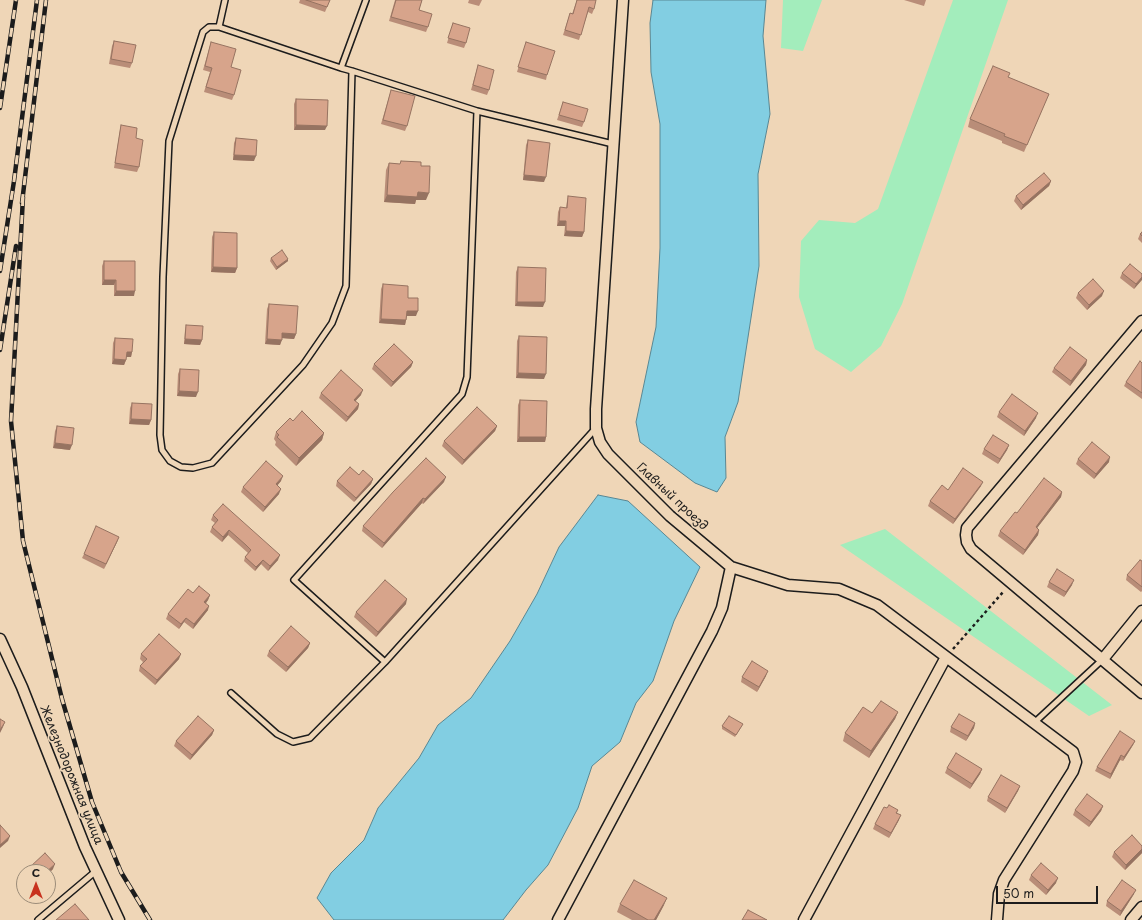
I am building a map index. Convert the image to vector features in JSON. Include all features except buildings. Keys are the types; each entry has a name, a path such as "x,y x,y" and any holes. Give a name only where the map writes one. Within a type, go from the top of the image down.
{"street":[{"path":"596,428 623,0"},
{"path":"1142,321 967,528 966,535 967,542 971,548 1142,693"},
{"name":"Главный проезд","path":"596,428 600,442 608,454 670,516 731,567"},
{"path":"558,920 712,631 722,608 731,567 788,585 839,589 877,605 1073,752 1076,762 1073,771 1012,866 999,894 996,920"},
{"path":"1103,659 1142,612"},
{"name":"Железнодорожная улица","path":"0,639 22,687 82,840 119,920"},
{"path":"804,920 946,657"},
{"path":"1131,920 1142,907"}],"lane":[{"path":"220,27 225,0"},
{"path":"341,68 366,0"},
{"path":"352,71 346,286 332,323 303,365 212,463 193,468 181,467 170,461 162,450 160,435 163,277 169,141 203,32 209,27 220,27 341,68 352,71 477,111 613,144"},
{"path":"385,662 294,580 462,394 467,377 477,111"},
{"path":"231,692 277,734 293,742 310,738 385,662 596,428"},
{"path":"1035,722 1103,659"},
{"path":"38,920 96,871"}],"path":[{"path":"946,657 1012,582"}],"green space":[{"path":"783,0 822,0 803,51 781,48"},
{"path":"953,0 1008,0 902,304 881,346 851,372 815,349 799,297 801,241 819,220 855,223 878,209"},
{"path":"885,529 1112,705 1089,716 840,545"}],"water":[{"path":"653,0 766,0 763,36 770,114 758,174 759,266 738,402 725,437 726,478 717,492 695,483 640,442 636,422 656,327 660,248 660,124 651,72 650,23"},
{"path":"598,495 628,501 700,567 674,621 653,681 636,703 620,742 592,766 578,808 548,865 503,920 334,920 317,898 331,873 364,840 378,808 419,758 438,725 471,698 510,641 537,594 559,547"}],"railway":[{"path":"0,108 16,0"},
{"path":"0,271 14,181 37,0"},
{"path":"22,203 46,0"},
{"path":"23,197 11,421 23,541 62,699 92,802 121,872 150,920"},
{"path":"0,350 16,246"}]}
